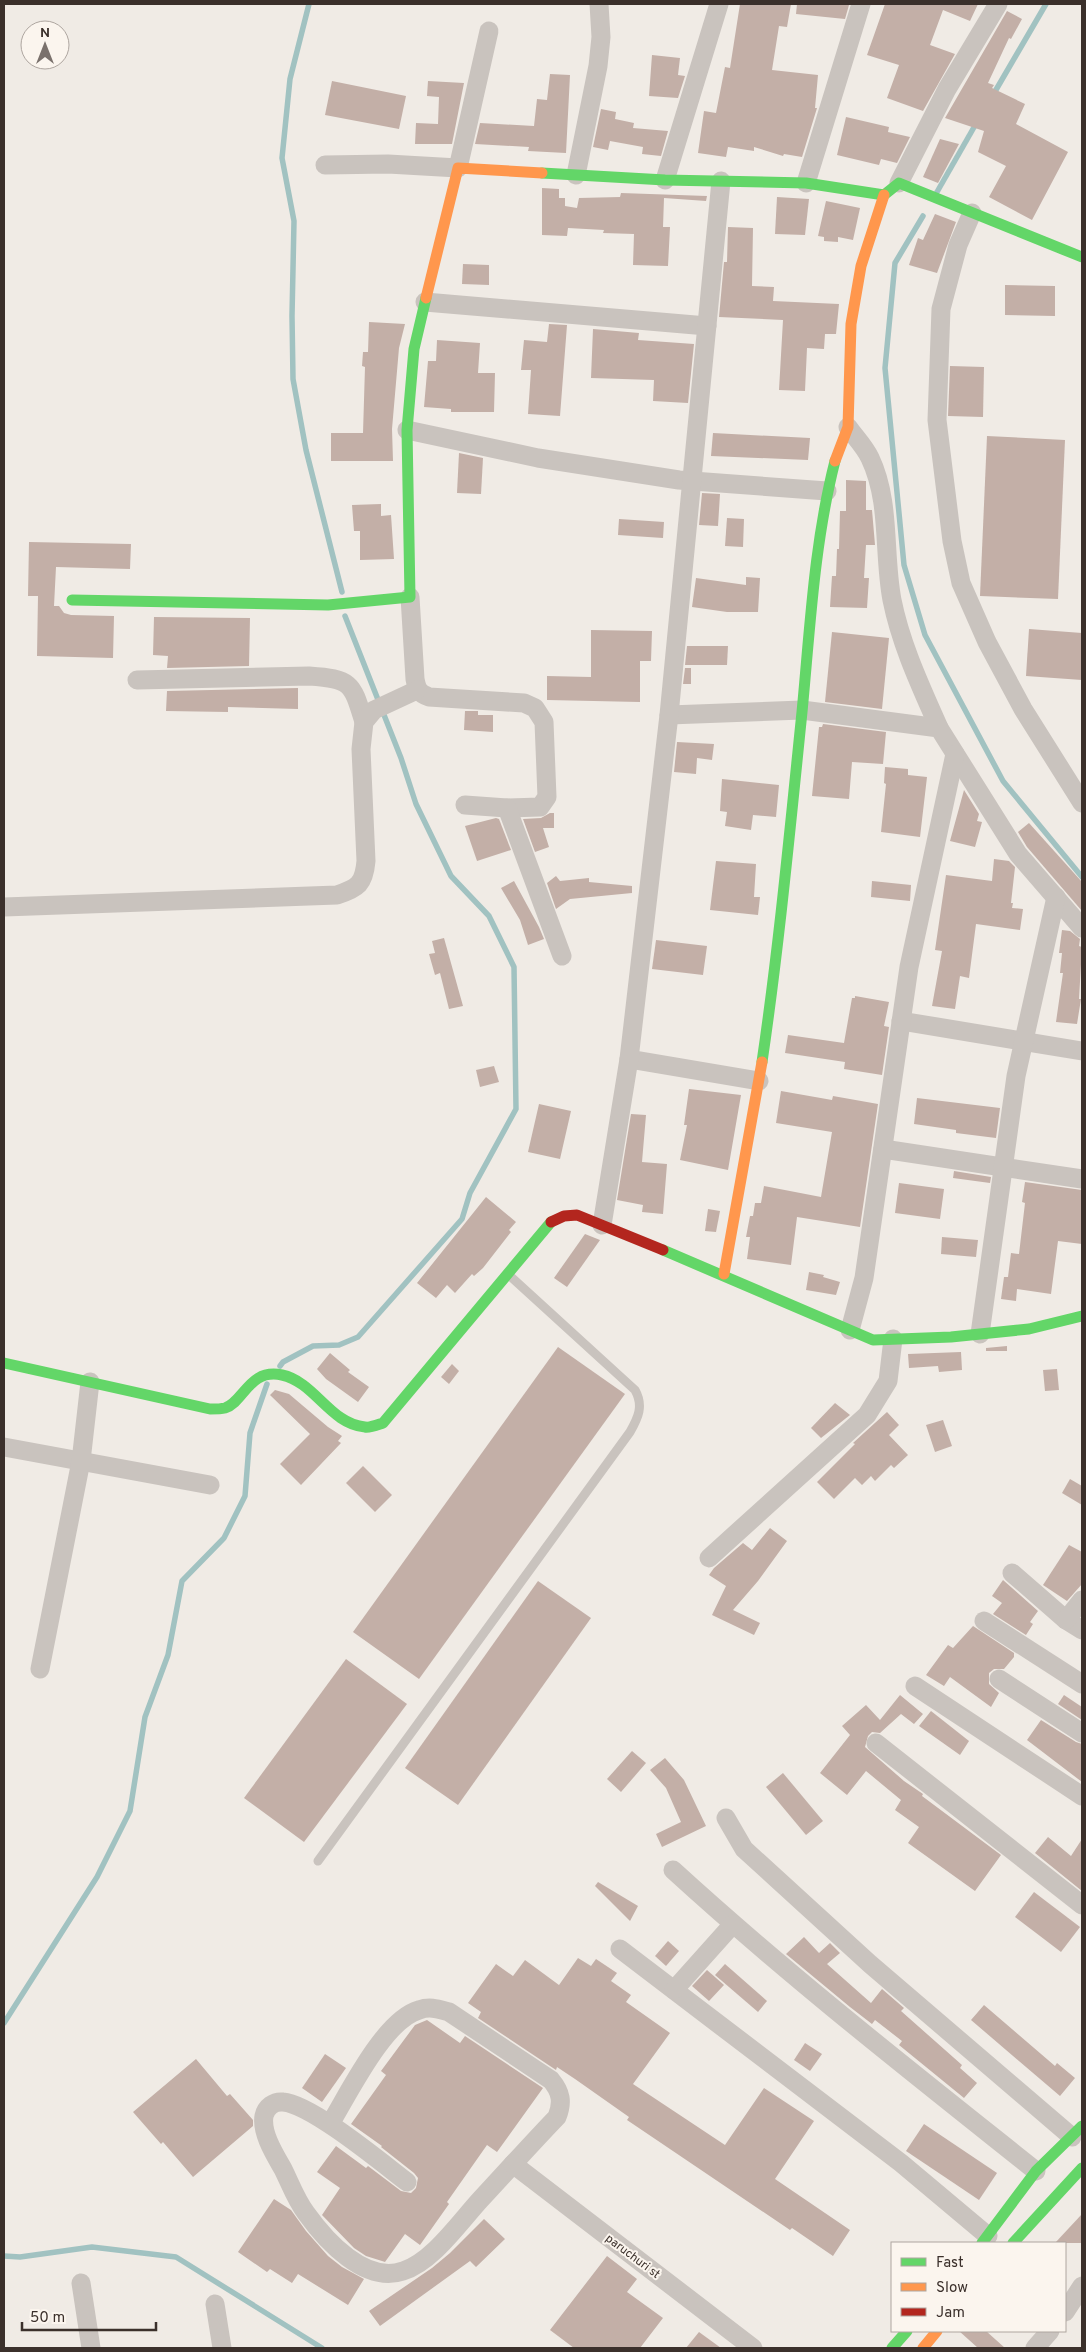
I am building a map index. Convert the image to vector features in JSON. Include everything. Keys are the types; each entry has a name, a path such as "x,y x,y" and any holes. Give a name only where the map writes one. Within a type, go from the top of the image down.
{"street":[{"path":"576,174 602,37 599,4"},
{"path":"665,180 719,4"},
{"path":"806,183 860,4"},
{"path":"907,186 947,89 998,4"},
{"path":"417,690 410,597 407,430 414,350 489,31"},
{"path":"325,165 388,164 665,180 806,183 884,195 907,186 1082,257"},
{"path":"602,1225 629,1059 669,715 721,181"},
{"path":"724,1274 759,1081 775,971 802,710 808,630 827,491 835,460 848,427 851,324 861,266 884,195"},
{"path":"972,213 958,245 941,309 937,420 952,541 961,583 987,642 1023,709 1082,803"},
{"path":"425,302 706,326"},
{"path":"848,427 870,457 876,476 884,508 892,600 911,665 939,728 1018,854 1082,928"},
{"path":"407,430 538,458 691,482 827,491"},
{"path":"72,600 328,605 410,597"},
{"path":"4,907 337,895 350,891 360,885 365,874 366,861 361,749 369,716 350,685 328,677 309,676 137,680"},
{"path":"369,716 417,690"},
{"path":"417,690 429,697 524,703 535,708 540,713 545,732 546,802 540,807 507,808 465,805"},
{"path":"669,715 802,710 939,728"},
{"path":"850,1330 864,1278 909,967 955,754"},
{"path":"507,808 562,956"},
{"path":"980,1334 1016,1076 1056,897"},
{"path":"901,1021 1082,1051"},
{"path":"629,1059 759,1081"},
{"path":"883,1149 1082,1179"},
{"path":"4,1363 210,1409 226,1408 250,1384 265,1376 284,1375 295,1381 353,1427 366,1430 375,1428 384,1423 552,1221 564,1216 577,1215 724,1274 874,1340 980,1334 1029,1329 1082,1316"},
{"path":"708,1558 867,1415 888,1381 893,1339"},
{"path":"40,1669 81,1461 90,1382"},
{"path":"4,1447 210,1484"},
{"path":"1012,1573 1066,1620 1082,1630"},
{"path":"1066,1620 1082,1600"},
{"path":"984,1620 1082,1684"},
{"path":"999,1679 1082,1734"},
{"path":"915,1686 1082,1796"},
{"path":"876,1743 1082,1905"},
{"path":"620,1949 901,2162 985,2239 1036,2172 1077,2131 870,1964 744,1849 726,1818"},
{"path":"672,1870 733,1924 1036,2172"},
{"path":"674,1990 733,1924"},
{"path":"330,2124 381,2040 402,2018 417,2010 432,2007 448,2012 551,2080 558,2088 561,2107 557,2116 440,2244 417,2265 402,2272 384,2275 368,2271 339,2250 305,2212 272,2150 264,2118 266,2109 282,2102 291,2104 330,2124 406,2182"},
{"name":"paruchuri st","path":"513,2164 753,2348"},
{"path":"1014,2242 1080,2176"},
{"path":"81,2283 91,2348"},
{"path":"1066,2310 1082,2286"},
{"path":"215,2304 222,2348"},
{"path":"892,2348 906,2332"},
{"path":"923,2348 935,2332"},
{"path":"1035,2348 1049,2332"}],"lane":[{"path":"318,1861 639,1417 640,1397 636,1390 508,1274"}],"building":[{"path":"740,4 791,4 787,27 779,26 772,70 818,75 815,108 817,108 802,157 784,154 783,156 754,147 754,151 728,147 726,157 698,153 704,111 716,113 725,67 730,68"},
{"path":"797,4 849,5 845,19 796,14"},
{"path":"885,4 978,4 970,21 943,10 930,45 955,54 923,111 887,98 899,65 867,55"},
{"path":"1007,11 1022,19 1011,39 1009,38 988,83 994,85 992,88 1025,104 1016,124 1068,152 1032,220 989,197 1006,166 978,152 984,131 945,118"},
{"path":"652,55 680,58 678,75 685,76 678,98 649,96"},
{"path":"550,74 570,75 566,153 528,151 529,147 475,144 480,123 534,126 537,99 547,100"},
{"path":"332,81 406,96 399,129 325,115"},
{"path":"428,81 464,83 452,144 415,144 416,123 438,124 439,97 427,96"},
{"path":"601,109 616,112 615,119 634,123 633,128 668,131 661,156 642,154 643,147 610,141 608,150 593,147"},
{"path":"846,117 889,127 888,132 910,137 897,163 881,159 879,165 837,155"},
{"path":"940,139 959,144 938,183 923,177"},
{"path":"542,188 559,189 559,198 565,198 565,206 577,208 579,198 620,197 621,193 707,196 706,201 664,198 663,227 670,227 668,266 633,265 634,234 603,233 604,230 568,228 567,236 542,235"},
{"path":"777,197 809,199 805,235 775,234"},
{"path":"826,201 860,208 853,240 838,237 838,242 824,241 824,237 818,236"},
{"path":"935,214 956,222 937,273 909,265 918,238 923,240"},
{"path":"728,227 753,228 752,286 774,287 773,301 839,304 836,334 825,334 824,349 807,348 805,391 779,390 783,320 719,317 724,262 727,262"},
{"path":"463,264 489,265 489,285 462,284"},
{"path":"1005,285 1055,286 1055,316 1005,315"},
{"path":"369,322 405,324 399,348 392,429 393,461 331,461 331,433 363,433 365,367 362,366 363,352 368,352"},
{"path":"549,324 567,325 560,416 528,414 531,370 521,370 524,340 547,342"},
{"path":"593,329 639,333 638,340 694,344 688,403 653,401 654,380 591,378"},
{"path":"437,340 480,343 478,373 495,373 494,412 451,412 451,409 424,407 428,361 436,361"},
{"path":"950,366 984,367 983,417 948,416"},
{"path":"713,433 810,438 808,460 711,456"},
{"path":"987,436 1065,440 1058,599 980,596"},
{"path":"459,453 483,458 481,494 457,493"},
{"path":"846,480 866,481 866,510 872,510 875,545 866,545 864,578 869,578 867,608 830,607 832,576 836,576 837,549 839,549 840,511 846,511"},
{"path":"702,493 720,494 718,526 699,525"},
{"path":"381,504 381,516 391,515 394,559 360,560 360,531 354,531 352,505"},
{"path":"727,518 744,519 743,547 725,546"},
{"path":"619,519 664,522 663,538 618,535"},
{"path":"29,542 131,544 130,569 56,567 54,606 59,606 64,613 71,615 114,616 113,658 37,656 38,596 28,596"},
{"path":"746,577 760,578 758,612 727,612 692,607 696,578 746,585"},
{"path":"154,617 250,618 249,666 167,668 168,656 153,655"},
{"path":"1029,629 1082,633 1082,680 1026,676"},
{"path":"591,630 652,631 651,661 640,661 640,702 547,700 547,676 591,677"},
{"path":"832,632 889,638 882,709 825,702"},
{"path":"687,646 728,646 727,665 685,665"},
{"path":"685,668 691,668 691,684 683,684"},
{"path":"298,688 298,709 228,707 228,712 166,711 167,691"},
{"path":"465,711 478,711 478,715 493,715 493,732 464,730"},
{"path":"823,724 886,732 883,764 852,762 849,799 812,796 819,727 822,727"},
{"path":"677,742 714,744 712,760 697,758 696,774 674,772"},
{"path":"885,767 908,769 908,775 927,777 920,837 881,832 886,784 884,783"},
{"path":"722,779 779,785 776,817 753,815 751,830 725,826 727,812 720,811"},
{"path":"964,790 979,814 977,821 982,822 975,847 950,841"},
{"path":"554,813 554,828 543,828 549,847 535,852 523,819 541,818"},
{"path":"496,818 499,819 511,850 477,861 465,826"},
{"path":"1029,823 1082,882 1082,911 1027,847 1018,832"},
{"path":"994,859 1009,861 1015,867 1011,903 1013,903 1012,908 1023,909 1020,930 976,924 969,978 960,976 955,1009 932,1006 942,951 935,950 946,875 992,881"},
{"path":"716,861 756,864 754,897 760,897 758,915 710,910"},
{"path":"556,876 560,881 589,878 589,882 632,886 632,893 570,899 556,909 547,883"},
{"path":"514,881 544,939 528,945 520,920 501,888"},
{"path":"872,881 911,885 910,901 871,897"},
{"path":"1062,930 1070,931 1080,939 1079,946 1082,947 1079,999 1081,999 1077,1024 1056,1022 1063,973 1060,973 1062,953 1059,953"},
{"path":"444,938 463,1006 449,1009 440,973 435,975 429,954 435,953 432,941"},
{"path":"656,940 707,946 703,975 652,969"},
{"path":"855,996 889,1002 884,1026 889,1027 882,1075 844,1069 845,1062 785,1053 788,1035 844,1043 852,998 855,998"},
{"path":"494,1066 499,1082 480,1087 476,1070"},
{"path":"689,1089 741,1095 728,1170 680,1160 687,1125 684,1125"},
{"path":"781,1091 832,1100 833,1096 878,1104 860,1227 797,1217 791,1265 747,1259 750,1237 746,1237 750,1216 753,1216 755,1203 761,1203 764,1186 821,1197 832,1132 776,1123"},
{"path":"917,1098 1000,1108 996,1138 956,1133 956,1130 914,1124"},
{"path":"539,1104 571,1111 560,1159 528,1152"},
{"path":"631,1114 646,1115 642,1162 667,1164 663,1214 642,1212 643,1205 617,1200"},
{"path":"954,1171 991,1177 990,1183 953,1178"},
{"path":"1025,1182 1082,1190 1082,1244 1058,1241 1051,1294 1017,1289 1016,1301 1001,1299 1004,1277 1008,1277 1011,1253 1019,1254 1025,1203 1022,1202"},
{"path":"899,1183 944,1189 940,1219 895,1213"},
{"path":"486,1197 516,1222 509,1230 511,1232 483,1268 474,1276 472,1274 455,1293 447,1285 436,1298 417,1283"},
{"path":"708,1209 720,1211 716,1232 705,1231"},
{"path":"585,1234 600,1240 567,1287 554,1278"},
{"path":"942,1237 978,1240 976,1257 941,1254"},
{"path":"809,1272 824,1275 823,1277 840,1282 836,1295 806,1290"},
{"path":"1007,1346 1007,1351 986,1351 986,1348"},
{"path":"558,1347 625,1394 419,1679 353,1632"},
{"path":"961,1352 962,1370 939,1372 938,1366 909,1368 908,1354"},
{"path":"330,1353 350,1370 348,1372 369,1387 358,1402 326,1379 317,1369"},
{"path":"452,1364 459,1371 449,1384 441,1377"},
{"path":"1057,1369 1059,1390 1045,1391 1043,1370"},
{"path":"275,1390 289,1394 328,1427 342,1436 338,1441 341,1443 301,1485 280,1464 310,1434 270,1395"},
{"path":"835,1403 850,1415 821,1438 811,1428"},
{"path":"887,1412 899,1425 889,1435 908,1455 894,1468 891,1465 875,1481 871,1476 862,1485 855,1478 834,1499 817,1482 855,1444 853,1443"},
{"path":"943,1420 952,1446 935,1452 926,1425"},
{"path":"363,1466 392,1495 375,1512 346,1483"},
{"path":"1070,1479 1082,1486 1082,1505 1062,1493"},
{"path":"770,1528 787,1541 758,1581 733,1610 760,1623 754,1635 712,1615 726,1586 709,1575 714,1568 743,1543 752,1550"},
{"path":"1069,1545 1082,1552 1082,1584 1067,1601 1043,1585"},
{"path":"1003,1580 1038,1611 1030,1622 1033,1624 1026,1635 993,1614 1002,1603 992,1596"},
{"path":"538,1581 591,1618 458,1805 405,1768"},
{"path":"973,1626 1014,1653 1014,1657 1004,1669 994,1669 989,1673 989,1684 999,1693 991,1707 950,1677 944,1686 926,1675 948,1645 953,1648"},
{"path":"346,1659 407,1704 304,1842 244,1798"},
{"path":"900,1695 923,1714 914,1724 901,1714 880,1733 872,1732 868,1736 865,1747 904,1781 923,1794 922,1796 1001,1855 975,1891 908,1843 919,1827 895,1810 901,1800 866,1771 847,1795 820,1773 850,1735 842,1726 866,1705 880,1720"},
{"path":"1064,1695 1082,1707 1082,1720 1058,1704"},
{"path":"931,1711 969,1741 960,1755 919,1726"},
{"path":"1041,1720 1082,1744 1082,1782 1027,1740"},
{"path":"632,1751 646,1763 621,1792 607,1779"},
{"path":"665,1758 684,1780 706,1826 662,1847 656,1834 681,1822 666,1788 650,1770"},
{"path":"783,1773 823,1821 806,1835 766,1787"},
{"path":"1048,1837 1071,1856 1082,1839 1082,1891 1035,1853"},
{"path":"598,1882 638,1906 630,1921 595,1886"},
{"path":"1034,1892 1080,1927 1061,1952 1015,1917"},
{"path":"804,1937 819,1953 830,1943 840,1953 827,1964 871,2003 882,1989 904,2008 901,2011 962,2065 960,2068 977,2083 964,2098 899,2045 902,2041 875,2020 872,2024 786,1954"},
{"path":"668,1941 679,1951 666,1966 655,1956"},
{"path":"578,1958 591,1966 596,1959 617,1973 611,1981 631,1995 626,2002 670,2033 633,2084 725,2145 764,2088 814,2121 775,2179 850,2230 833,2256 792,2228 790,2230 627,2120 629,2117 575,2079 557,2067 556,2070 478,2018 481,2012 468,2003 496,1964 513,1976 525,1960 559,1985"},
{"path":"725,1964 767,2001 758,2012 715,1975"},
{"path":"707,1970 724,1985 709,2001 692,1986"},
{"path":"984,2005 1055,2066 1057,2063 1075,2078 1060,2096 971,2020"},
{"path":"427,2020 460,2043 465,2036 543,2088 497,2152 487,2145 447,2202 449,2204 420,2245 405,2234 385,2262 366,2256 354,2248 322,2215 340,2188 317,2172 336,2146 366,2168 368,2166 401,2191 411,2193 416,2188 418,2178 414,2173 382,2146 351,2124 386,2075 381,2071 415,2025"},
{"path":"805,2043 822,2054 810,2071 794,2060"},
{"path":"325,2054 346,2068 322,2102 302,2088"},
{"path":"196,2059 227,2096 230,2094 253,2120 253,2126 193,2177 163,2142 161,2144 133,2112"},
{"path":"924,2124 997,2173 979,2200 906,2151"},
{"path":"274,2199 291,2210 328,2256 342,2267 364,2279 348,2305 298,2274 292,2283 270,2269 267,2272 238,2252"},
{"path":"1082,2214 1082,2243 1056,2242"},
{"path":"484,2219 505,2239 476,2267 470,2261 380,2326 369,2311 432,2268"},
{"path":"607,2256 637,2279 627,2292 663,2318 640,2348 574,2348 550,2330"},
{"path":"699,2332 721,2348 686,2348"},
{"path":"960,2332 987,2332 1005,2348 978,2348"}],"waterway":[{"path":"309,4 290,79 282,158 294,221 293,379 306,450 342,592"},
{"path":"993,95 1046,4"},
{"path":"937,192 977,122"},
{"path":"923,216 895,263 885,368 904,565 925,635 1003,781 1082,877"},
{"path":"280,1366 283,1362 313,1346 339,1345 358,1337 462,1219 470,1193 516,1109 514,967 489,916 451,876 416,804 401,758 345,616"},
{"path":"4,2023 97,1877 130,1811 145,1717 168,1655 182,1581 224,1538 245,1496 250,1433 267,1384"},
{"path":"4,2256 20,2257 92,2247 176,2257 322,2348"}],"traffic: fast":[{"path":"542,173 665,180 806,183 884,195 899,183 1082,257"},
{"path":"72,600 328,605 410,597 407,430 414,349 426,298"},
{"path":"762,1062 784,887 817,555 835,461"},
{"path":"4,1363 210,1409 232,1405 254,1381 262,1376 271,1374 282,1375 294,1379 304,1386 342,1419 353,1424 367,1427 374,1426 383,1423 551,1222"},
{"path":"663,1250 873,1340 951,1337 1029,1329 1082,1316"},
{"path":"983,2242 1036,2171 1082,2126"},
{"path":"1014,2242 1082,2168"},
{"path":"892,2348 906,2332"}],"traffic: slow":[{"path":"426,298 458,168 542,173"},
{"path":"835,461 848,427 851,324 861,266 884,195"},
{"path":"724,1274 762,1062"},
{"path":"923,2348 936,2332"}],"traffic: jam":[{"path":"551,1222 564,1216 577,1215 663,1250"}]}
